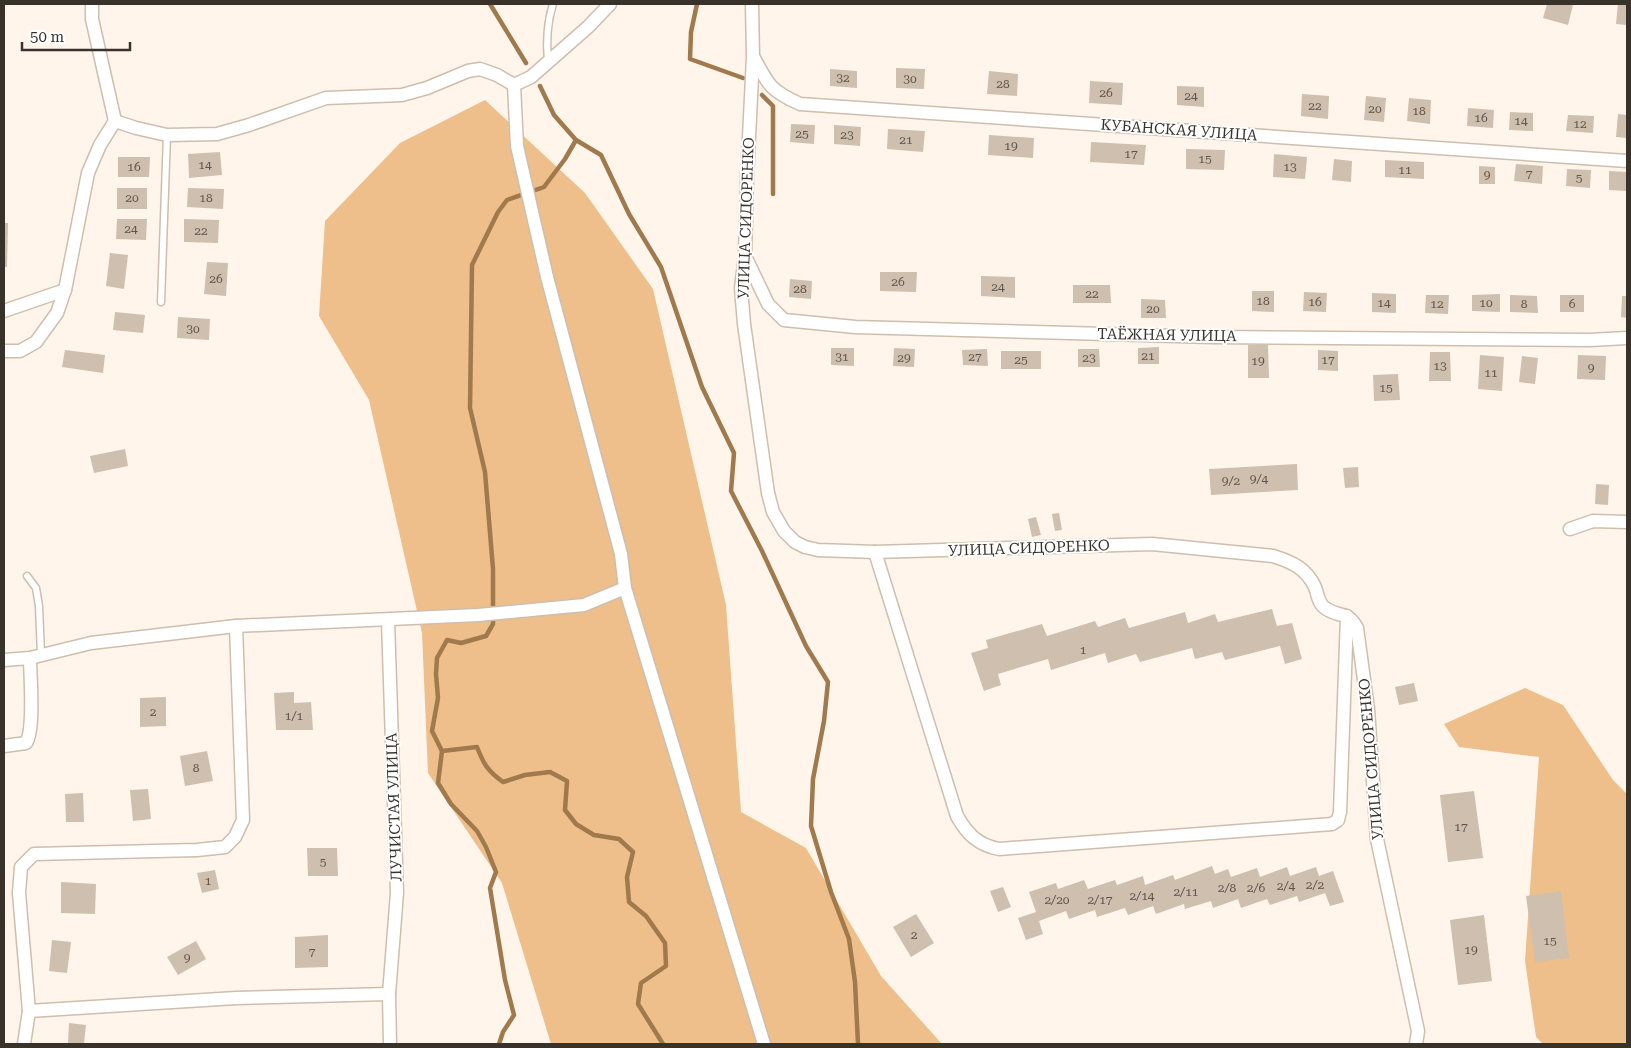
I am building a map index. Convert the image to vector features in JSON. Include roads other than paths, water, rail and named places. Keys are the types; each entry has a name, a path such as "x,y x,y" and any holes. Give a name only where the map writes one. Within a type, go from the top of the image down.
{"street":[{"path":"4,351 20,351 36,342 57,313 65,290 88,173 100,145 115,121 92,19 92,4"},
{"path":"514,86 530,77 588,27 610,4"},
{"name":"УЛИЦА СИДОРЕНКО","path":"752,4 753,57 741,288 744,324 768,492 773,512 784,531 795,542 805,548 818,550 875,552 1152,544 1273,556 1302,568 1308,576 1320,603 1331,611 1347,616 1357,628 1368,709 1377,839 1418,1031 1416,1044"},
{"name":"КУБАНСКАЯ УЛИЦА","path":"753,57 766,82 782,96 800,104 1627,161"},
{"path":"115,121 167,135 217,134 326,98 402,95 427,88 468,71 480,69 497,75 514,86"},
{"path":"514,86 517,146 547,277 620,554 625,588 764,1044"},
{"name":"ТАЁЖНАЯ УЛИЦА","path":"744,256 768,304 784,320 855,327 1212,337 1580,340 1627,338"},
{"path":"4,311 65,290"},
{"path":"1570,529 1593,521 1627,522"},
{"path":"875,552 957,816 964,830 975,840 989,847 999,849 1332,824 1338,820 1340,812 1347,616"},
{"path":"4,660 35,656 91,643 236,626 478,616 584,605 625,588"},
{"name":"ЛУЧИСТАЯ УЛИЦА","path":"388,620 397,893 389,994 390,1044"},
{"path":"24,1044 29,1012 19,893 21,868 34,854 197,850 225,847 235,837 243,820 236,626"},
{"path":"4,746 26,743 28,739 31,724 35,656"},
{"path":"29,1012 236,998 389,994"}],"lane":[{"path":"548,61 546,38 553,4"},
{"path":"161,302 167,135"},
{"path":"27,576 36,588 39,606 35,656"}],"waterway":[{"path":"490,4 526,63"},
{"path":"697,4 691,32 690,59 743,78"},
{"path":"540,86 554,115 576,140 601,155 629,214 661,267 702,387 734,453 731,491 762,551 806,646 828,682 824,721 813,779 811,826 831,892 849,939 855,982 858,1044"},
{"path":"762,95 773,106 773,194"},
{"path":"499,1044 503,1032 514,1015 505,980 490,888 496,872 477,831 451,804 438,783 442,751 432,731 438,698 437,658 447,640 461,643 486,636 493,624 493,569 485,472 470,408 472,265 498,212 507,200 544,187 565,159 576,140"},
{"path":"442,751 477,747 487,767 503,782 525,775 550,772 567,781 565,810 576,824 594,835 619,839 633,852 627,877 629,902 646,916 665,943 666,966 641,983 638,1004 663,1044"}]}
